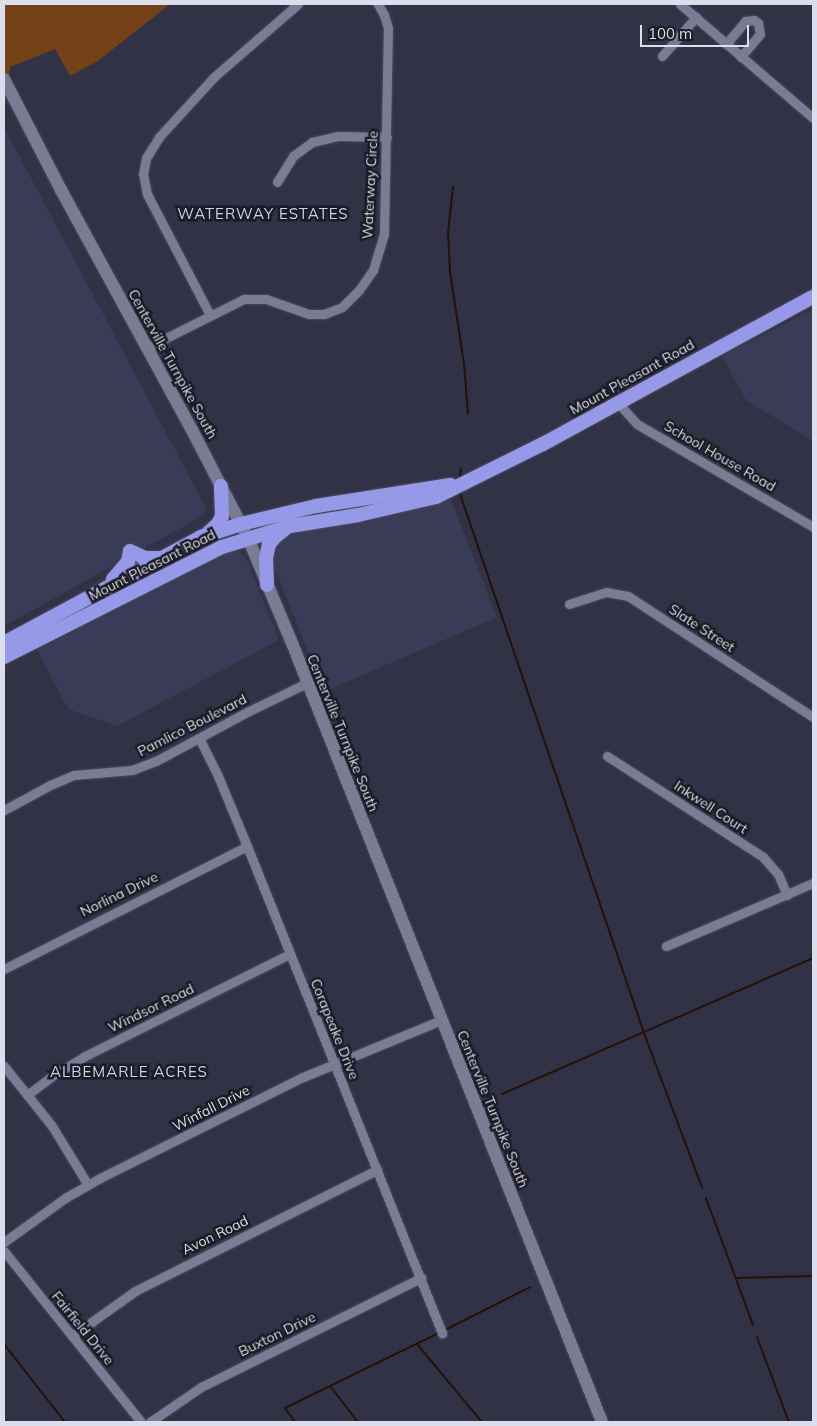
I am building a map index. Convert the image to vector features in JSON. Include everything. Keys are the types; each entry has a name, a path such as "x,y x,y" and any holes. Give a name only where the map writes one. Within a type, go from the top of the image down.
{"highway":[{"name":"Mount Pleasant Road","path":"4,657 106,607 196,559 248,538 290,526 409,504 436,497 543,444 813,297"},
{"name":"Mount Pleasant Road","path":"4,643 158,558 201,537 241,524 316,506 466,482"},
{"path":"201,537 215,528 221,520 221,486"},
{"path":"267,586 266,558 269,544 276,536 290,526"},
{"path":"106,607 102,589 128,562 130,551 144,558 158,558"}],"main road":[{"name":"Centerville Turnpike South","path":"4,79 248,538 602,1422"}],"street":[{"path":"210,315 147,194 143,174 146,158 159,137 214,77 298,4"},
{"name":"Waterway Circle","path":"146,348 234,302 252,298 272,300 309,314 324,314 338,310 352,298 372,270 384,234 387,137 388,28 378,4"},
{"path":"680,4 813,118"},
{"path":"662,56 696,17"},
{"path":"726,44 745,21 754,20 758,23 760,34 741,57"},
{"path":"276,182 293,156 312,142 338,136 387,137"},
{"name":"School House Road","path":"618,403 637,424 813,527"},
{"name":"Slate Street","path":"569,604 606,592 628,596 813,717"},
{"name":"Pamlico Boulevard","path":"4,810 59,781 85,773 118,772 144,766 248,711 307,683"},
{"name":"Corapeake Drive","path":"199,738 218,776 247,846 442,1333"},
{"name":"Inkwell Court","path":"607,756 763,857 778,874 787,894"},
{"name":"Norlina Drive","path":"4,969 247,846"},
{"path":"666,946 813,883"},
{"name":"Windsor Road","path":"27,1095 52,1076 86,1056 290,954"},
{"name":"Winfall Drive","path":"4,1242 41,1214 88,1185 334,1064 442,1020"},
{"path":"4,1066 52,1126 88,1185"},
{"name":"Avon Road","path":"72,1336 126,1297 162,1276 377,1170"},
{"name":"Fairfield Drive","path":"4,1251 141,1422"},
{"name":"Buxton Drive","path":"150,1422 201,1387 420,1278"}],"shaded area":[{"path":"4,4 170,4 98,61 70,76 55,49 10,67 4,115"},
{"path":"4,127 207,510 188,524 4,626"},
{"path":"813,309 813,441 746,400 722,356"},
{"path":"451,500 497,617 324,692 269,554 283,534"},
{"path":"233,550 240,552 246,558 279,640 117,726 68,709 37,650 221,553"}],"waterway":[{"path":"453,187 448,233 450,272 464,364 468,414"},
{"path":"460,477 461,468"},
{"path":"459,491 644,1033 702,1187"},
{"path":"502,1094 813,958"},
{"path":"706,1198 753,1325"},
{"path":"736,1278 813,1276"},
{"path":"447,1329 530,1287"},
{"path":"295,1422 285,1408 437,1334"},
{"path":"757,1337 789,1422"},
{"path":"4,1344 65,1422"},
{"path":"417,1344 482,1422"},
{"path":"330,1386 358,1422"}],"district":[{"name":"WATERWAY ESTATES","path":"263,214"},
{"name":"ALBEMARLE ACRES","path":"129,1072"}]}
